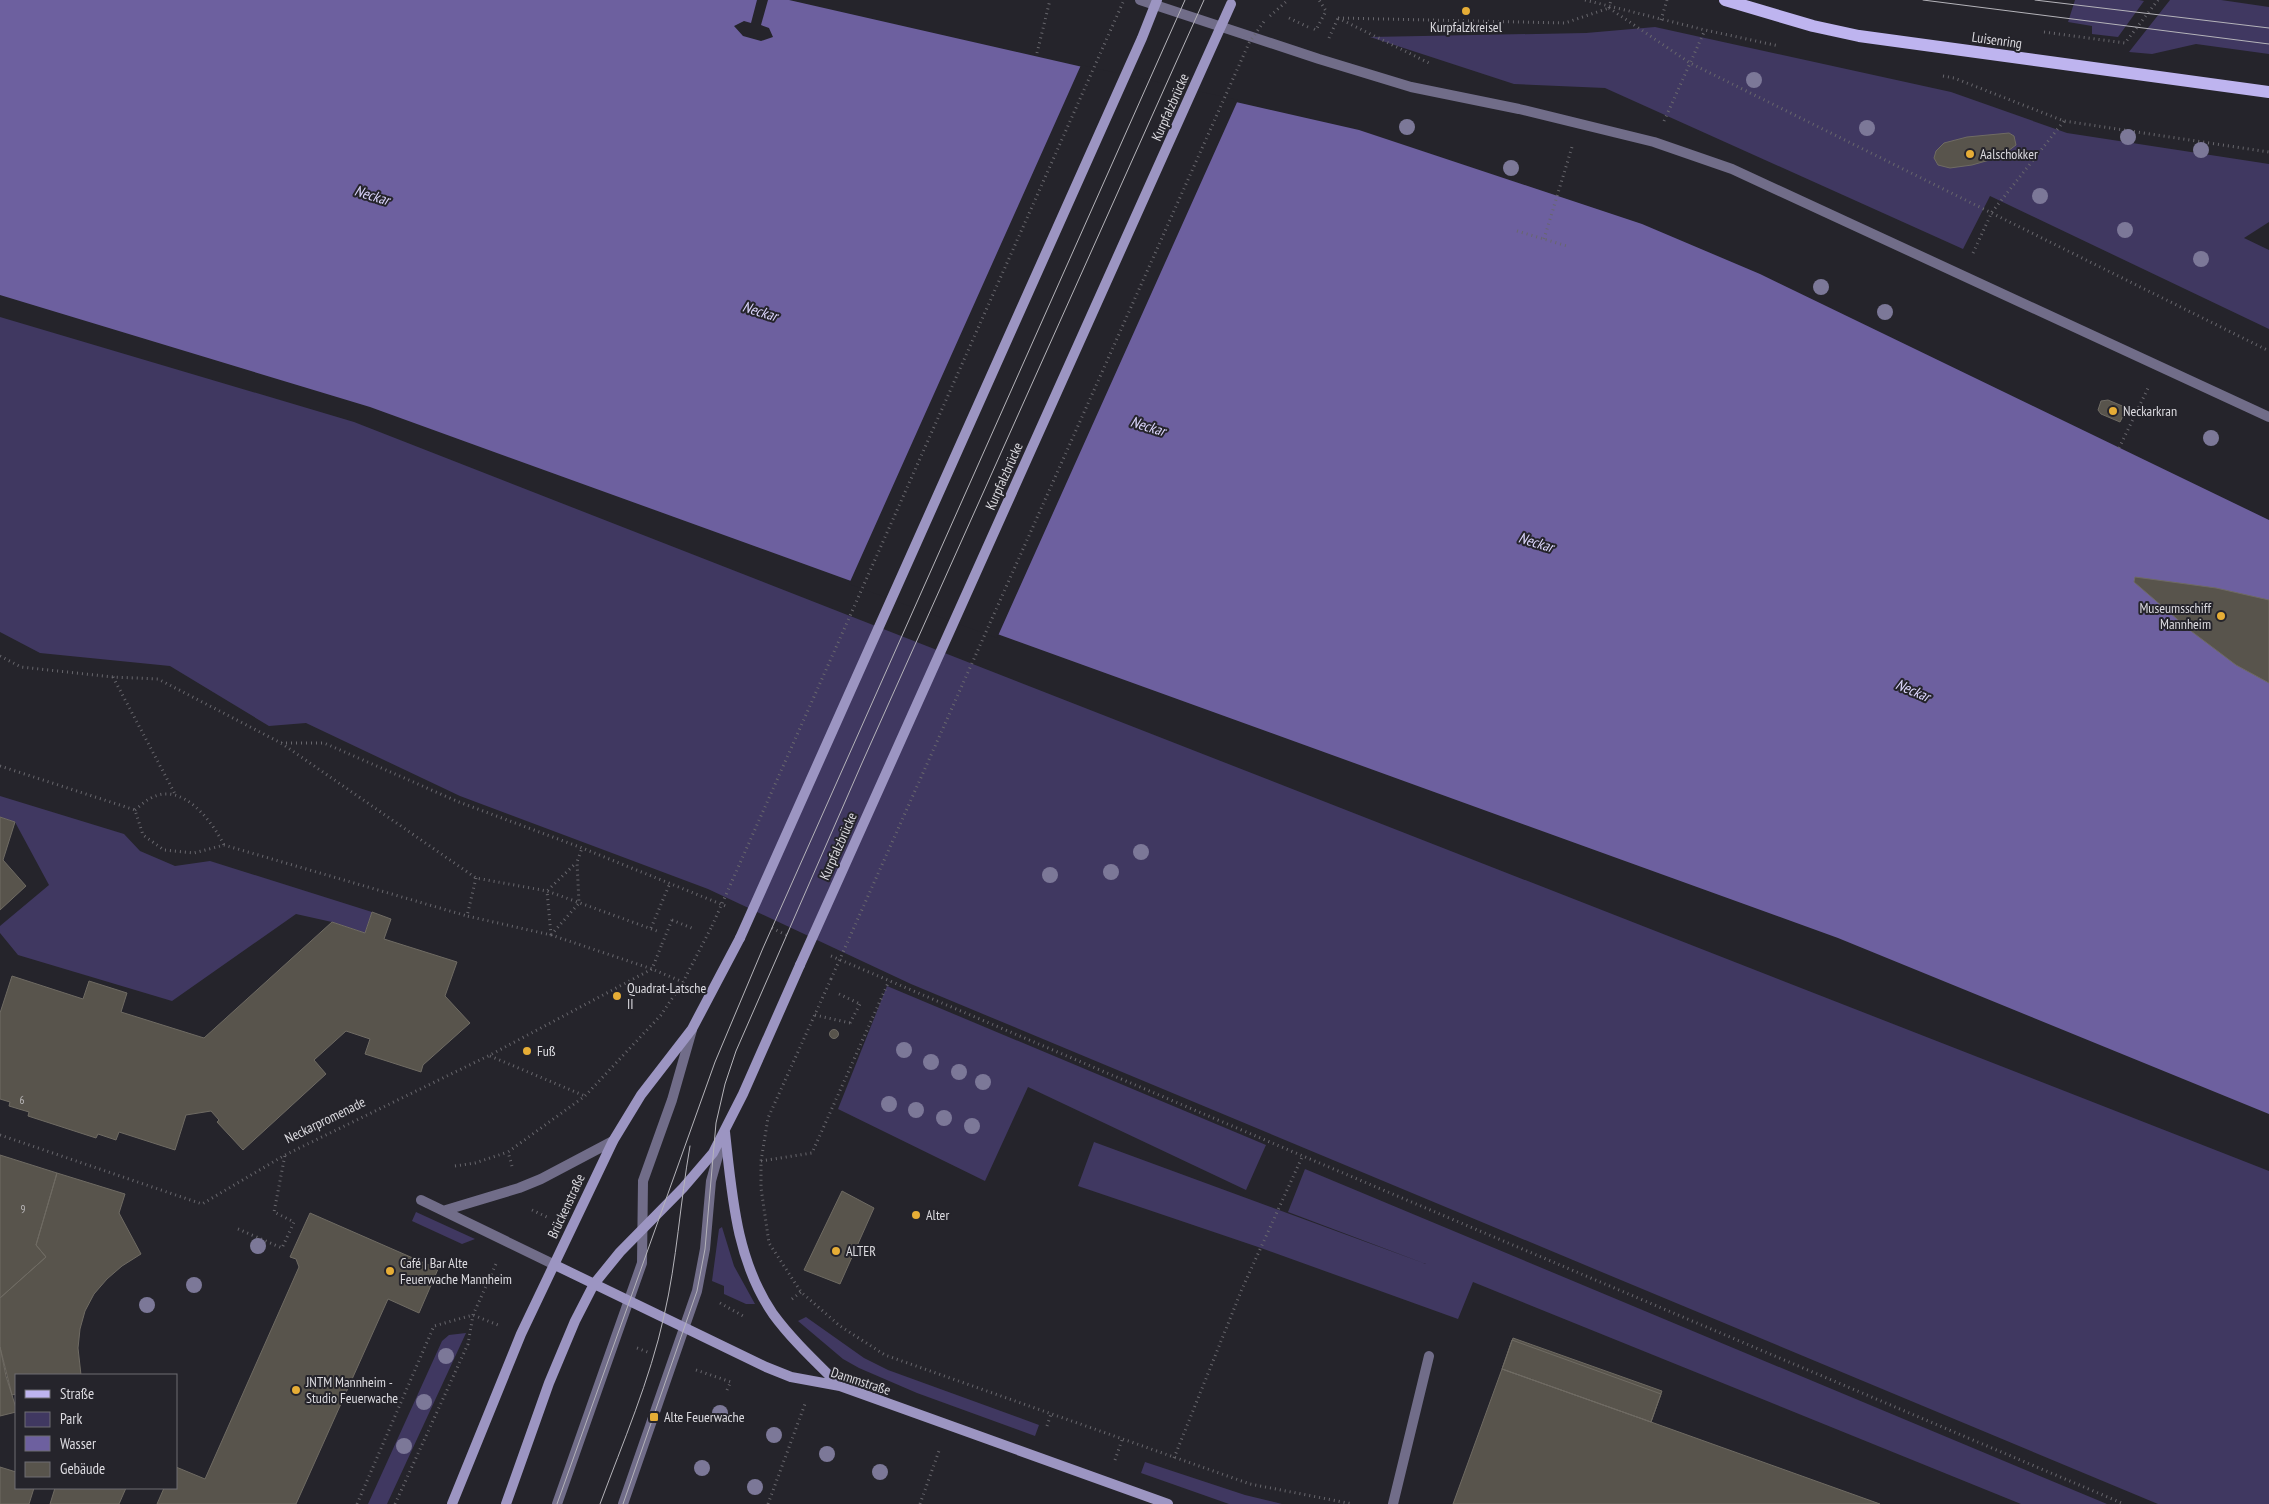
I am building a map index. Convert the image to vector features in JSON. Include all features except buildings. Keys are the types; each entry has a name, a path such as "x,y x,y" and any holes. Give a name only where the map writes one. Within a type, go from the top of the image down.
{"main road":[{"name":"Brückenstraße","path":"452,1504 518,1343 613,1141 641,1095 692,1029 740,938 1142,38 1157,0"},
{"name":"Luisenring","path":"1724,0 1813,26 1859,36 2269,92"},
{"name":"Kurpfalzbrücke","path":"725,1132 1233,2"},
{"path":"506,1504 549,1383 575,1321 594,1284 620,1252 683,1188 713,1153 725,1132"},
{"path":"725,1132 733,1206 740,1240 752,1275 773,1312 791,1335 840,1386"},
{"name":"Dammstraße","path":"555,1264 685,1329 791,1377 840,1386 1168,1504"}],"lane":[{"path":"1140,0 1411,87 1519,109 1654,142 1732,169 1963,274 2269,417"},
{"path":"557,1504 642,1263 643,1182 672,1100 692,1029"},
{"path":"622,1504 697,1291 705,1249 712,1181 725,1132"},
{"path":"446,1210 519,1188 541,1179 613,1141"},
{"path":"421,1200 446,1210 555,1264"},
{"path":"1393,1504 1429,1356"}],"path":[{"path":"1037,53 1050,0"},
{"path":"455,1166 475,1163 508,1152 585,1096 661,1015 683,982 712,926 1124,0"},
{"path":"1288,0 1265,20 1250,43 768,1118 762,1161 761,1188 770,1243 801,1292 840,1326 885,1354 1250,1484 1353,1504"},
{"path":"1288,18 1316,30 1326,11 1319,0"},
{"path":"1585,0 1609,8 1661,20 1667,0"},
{"path":"1609,8 1611,0"},
{"path":"2090,38 2125,43 2158,0"},
{"path":"1338,18 1565,23 1609,8"},
{"path":"1609,8 1690,63 2269,351"},
{"path":"1654,142 1705,30"},
{"path":"1963,274 1992,212 2064,121 2269,152"},
{"path":"1544,240 1563,174"},
{"path":"1518,232 1567,246"},
{"path":"2119,448 2159,365"},
{"path":"0,656 21,667 113,677 158,679 281,743 476,878 547,891 657,931"},
{"path":"113,677 175,794 200,810 215,828 224,845"},
{"path":"281,743 324,742 459,802 582,848 730,908"},
{"path":"0,766 135,810"},
{"path":"135,810 152,797 175,794"},
{"path":"135,810 143,835 164,850 194,853 224,845 467,916 551,935 652,969 683,982"},
{"path":"551,935 579,903 577,862 582,848"},
{"path":"547,891 577,862"},
{"path":"467,916 476,878"},
{"path":"651,928 670,883"},
{"path":"547,891 551,935"},
{"path":"652,969 672,920 694,929"},
{"path":"764,925 790,937"},
{"path":"825,954 1077,1062 1304,1155 2124,1504"},
{"name":"Neckarpromenade","path":"0,1135 202,1204 285,1154 490,1055 652,969"},
{"path":"762,1161 812,1153 889,981"},
{"path":"815,1015 850,1023 860,1004 838,994"},
{"path":"490,1055 585,1096"},
{"path":"508,1152 519,1188"},
{"path":"238,1229 282,1248 294,1222 274,1212 285,1154"},
{"path":"1174,1458 1242,1289 1304,1155"},
{"path":"357,1504 434,1326 472,1315 468,1344 394,1504"},
{"path":"727,1390 730,1382"},
{"path":"768,1504 806,1399"},
{"path":"1047,1426 1051,1414"},
{"path":"920,1504 943,1442"}],"green space":[{"path":"2075,0 2144,1 2118,37 2092,34 2092,26 2068,22"},
{"path":"2170,0 2221,0 2269,7 2269,54 2196,44 2152,54 2129,52"},
{"path":"1655,27 1951,92 2067,133 2269,164 2269,222 2244,238 2269,250 2269,329 1990,196 1963,249 1605,88 1514,84 1370,37 1586,33"},
{"path":"0,317 354,422 2269,1171 2269,1504 2158,1504 911,984 708,889 460,796 306,723 269,726 170,666 40,653 0,632"},
{"path":"0,796 124,834 140,851 175,866 210,861 372,912 365,933 332,922 296,914 172,1001 18,955 0,933 0,926 49,885 15,822 0,817"},
{"path":"887,986 1266,1145 1246,1190 1028,1087 985,1181 838,1109"},
{"path":"1094,1142 1426,1264 1288,1212 1305,1169 2107,1504 2021,1504 1473,1282 1458,1319 1261,1248 1078,1186"},
{"path":"416,1212 475,1239 462,1244 412,1221"},
{"path":"722,1227 734,1266 755,1304 746,1304 724,1294 724,1286 712,1281 719,1229"},
{"path":"806,1317 864,1358 888,1370 1039,1425 1035,1436 917,1393 859,1368 843,1359 798,1321"},
{"path":"466,1333 387,1504 368,1504 442,1341 449,1335"},
{"path":"1145,1462 1245,1495 1282,1504 1229,1504 1141,1473"}],"water":[{"name":"Neckar","path":"0,0 789,0 1359,130 1642,224 1760,274 2269,520 2269,1114 1838,938 370,407 0,295"}],"pier":[{"path":"757,0 768,0 761,25 769,28 773,37 761,41 743,36 734,26 744,21 751,23"},
{"path":"1081,65 1238,100 997,638 849,584"}],"tram line":[{"path":"557,1504 715,1062 763,948 1185,0"},
{"path":"623,1504 697,1291 705,1249 716,1123 725,1084 736,1051 862,763 1204,0"},
{"path":"1923,0 2269,44"},
{"path":"2035,0 2269,28"},
{"path":"600,1504 635,1411 658,1340 672,1274 690,1146"}],"place":[{"name":"Kurpfalzkreisel","path":"1466,11"},
{"name":"Aalschokker","path":"1970,154"},
{"name":"Neckarkran","path":"2113,411"},
{"name":"Museumsschiff Mannheim","path":"2221,616"},
{"name":"Quadrat-Latsche II","path":"617,996"},
{"name":"Fuß","path":"527,1051"},
{"name":"Alter","path":"916,1215"},
{"name":"ALTER","path":"836,1251"},
{"name":"Café | Bar Alte Feuerwache Mannheim","path":"390,1271"},
{"name":"JNTM Mannheim - Studio Feuerwache","path":"296,1390"},
{"name":"Alte Feuerwache","path":"654,1417"}]}
